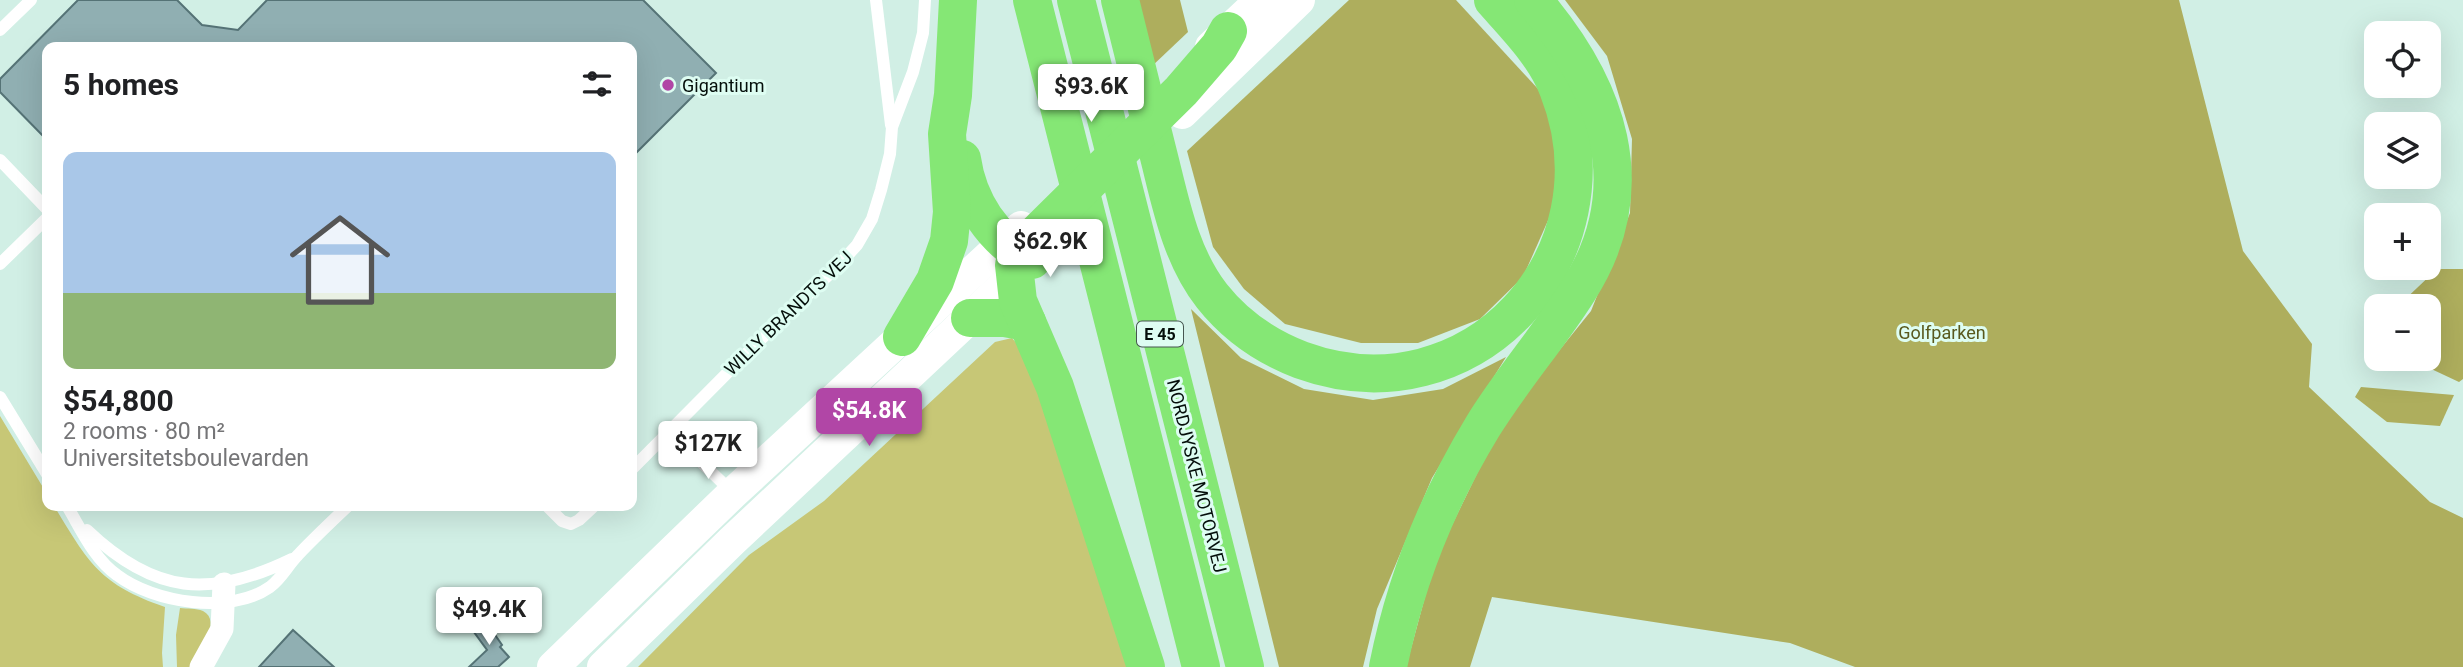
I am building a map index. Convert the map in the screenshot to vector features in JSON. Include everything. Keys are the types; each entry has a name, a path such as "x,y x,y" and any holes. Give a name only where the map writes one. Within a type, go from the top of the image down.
{"highway":[{"path":"902,337 935,281 949,241 952,212 947,134 953,95 958,0"},
{"name":"E 45","path":"1032,0 1200,667"},
{"name":"NORDJYSKE MOTORVEJ","path":"1076,0 1245,667"},
{"path":"1120,0 1174,214 1188,257 1212,296 1244,328 1281,353 1324,368 1368,374 1414,370 1457,356 1496,332 1528,301 1553,263 1569,220 1575,176 1571,131 1558,88 1535,48 1493,0"},
{"path":"1388,667 1408,588 1434,520 1484,425 1579,290 1601,245 1609,211 1613,175 1609,134 1592,86 1569,46 1533,0"},
{"path":"1146,667 1055,387 1018,301 1029,244 1182,93 1219,47 1228,31"},
{"path":"953,95 964,178 979,210 1029,244"},
{"path":"970,318 1004,318 1027,322"}],"main road":[{"path":"1228,31 1261,0"},
{"path":"1182,93 1299,0"},
{"path":"603,667 732,541 970,318 1029,244"},
{"path":"553,667 733,493 902,337 1029,244"}],"street":[{"path":"201,667 222,629 224,593"}],"lane":[{"path":"0,30 31,0"},
{"name":"WILLY BRANDTS VEJ","path":"637,464 835,269 857,245 872,219 890,153 891,127 876,0"},
{"name":"WILLY BRANDTS VEJ","path":"891,127 913,72 923,33 925,0"},
{"path":"0,160 42,204"},
{"path":"0,264 42,223"},
{"path":"0,397 42,466"},
{"path":"669,431 733,493"},
{"path":"70,511 96,554 115,574 132,585 173,600 224,593 296,557 343,511"},
{"path":"552,511 562,521 571,524 589,511"},
{"path":"75,519 104,547 140,570 224,593"}],"shaded area":[{"path":"1012,338 1025,353 1129,667 638,667 749,555 824,501 995,342"},
{"path":"0,416 42,486 42,511 57,511 87,557 110,580 125,590 165,607 163,667 0,667"},
{"path":"180,608 203,611 211,622 207,638 191,667 177,667 176,635"}],"green space":[{"path":"1134,0 1180,0 1188,32 1150,68"},
{"path":"1349,0 1456,0 1539,90 1559,147 1554,207 1523,277 1480,319 1418,343 1361,343 1285,324 1244,289 1213,247 1187,151"},
{"name":"Golfparken","path":"1565,0 2179,0 2243,251 2312,344 2309,387 2430,502 2463,518 2463,667 1855,667 1790,643 1492,597 1470,667 1406,667 1435,560 1503,420 1591,311 1630,213 1632,139 1607,56"},
{"path":"2441,269 2463,269 2463,379 2459,382 2436,371 2441,371 2441,294 2411,294 2425,280 2441,280"},
{"path":"1191,309 1241,358 1304,389 1373,400 1443,389 1506,357 1432,478 1377,609 1363,667 1279,667"},
{"path":"2361,387 2454,395 2440,426 2387,422 2355,397"}],"building":[{"name":"Gigantium","path":"78,0 177,0 202,25 238,30 267,0 643,0 716,73 637,152 637,42 42,42 42,135 0,92 0,79"},
{"path":"484,619 509,657 498,667 469,667 487,650 471,628"},
{"path":"293,630 334,667 259,667"}],"place":[{"name":"Gigantium","path":"668,85"}]}
